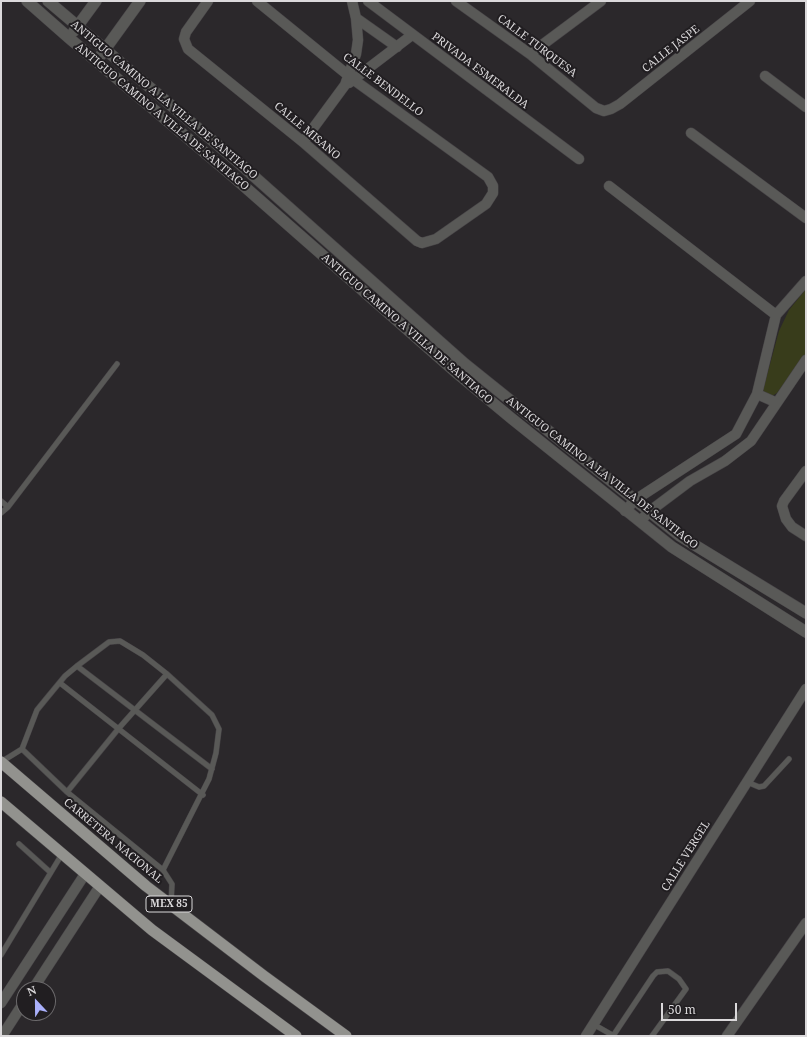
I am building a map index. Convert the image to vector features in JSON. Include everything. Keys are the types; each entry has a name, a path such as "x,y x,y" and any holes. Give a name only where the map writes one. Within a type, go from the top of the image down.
{"highway":[{"name":"CARRETERA NACIONAL","path":"1,762 103,851 171,905 346,1036"},
{"name":"MEX 85","path":"1,802 152,930 296,1036"}],"street":[{"name":"ANTIGUO CAMINO A VILLA DE SANTIAGO","path":"27,1 229,172 458,374 626,511 691,561 806,632"},
{"name":"ANTIGUO CAMINO A LA VILLA DE SANTIAGO","path":"48,1 239,163 465,364 635,500 701,550 806,613"},
{"path":"69,38 96,1"},
{"path":"97,60 106,50 140,1"},
{"name":"CALLE MISANO","path":"208,1 186,32 184,39 188,49 303,142 417,241"},
{"name":"CALLE BENDELLO","path":"257,1 351,77 488,177 493,186 493,192 486,204 436,239 422,243 417,241"},
{"path":"351,77 358,40 356,18 352,1"},
{"name":"PRIVADA ESMERALDA","path":"368,1 578,159"},
{"name":"CALLE TURQUESA","path":"456,1 530,54 596,108 604,111"},
{"path":"530,54 601,1"},
{"name":"CALLE JASPE","path":"604,111 620,104 750,1"},
{"path":"356,18 397,47"},
{"path":"303,142 351,77 397,47 412,35"},
{"path":"765,76 806,106"},
{"path":"691,133 806,218"},
{"path":"609,186 776,315"},
{"path":"626,511 635,500 736,434 757,394 776,315 806,281"},
{"path":"640,521 650,511 690,481 740,450 751,441 775,402 806,360"},
{"path":"757,394 775,402"},
{"path":"806,471 782,506 786,519 792,527 806,536"},
{"name":"CALLE VERGEL","path":"586,1036 806,689"},
{"path":"1,1003 85,874"},
{"path":"38,981 100,886"},
{"path":"727,1036 806,923"},
{"path":"2,1036 16,1014"}],"lane":[{"path":"1,513 8,507 117,364"},
{"path":"1,501 8,507"},
{"path":"1,762 22,749 37,710 77,666 109,642 120,641 143,655 167,674 212,715 219,730 212,769 202,795 163,870"},
{"path":"77,666 135,712 212,769"},
{"path":"67,792 119,728 135,712 167,674"},
{"path":"60,683 119,728 202,795"},
{"path":"22,749 67,792 163,870 172,884 171,905"},
{"path":"747,782 759,787 764,786 789,759"},
{"path":"20,844 50,872"},
{"path":"1,955 62,854"},
{"path":"593,1024 613,1036 653,976 657,972 668,971 679,980 686,989 652,1036"}],"green space":[{"path":"806,289 806,354 777,393 772,396 764,393 763,390 779,331 789,310"}]}
